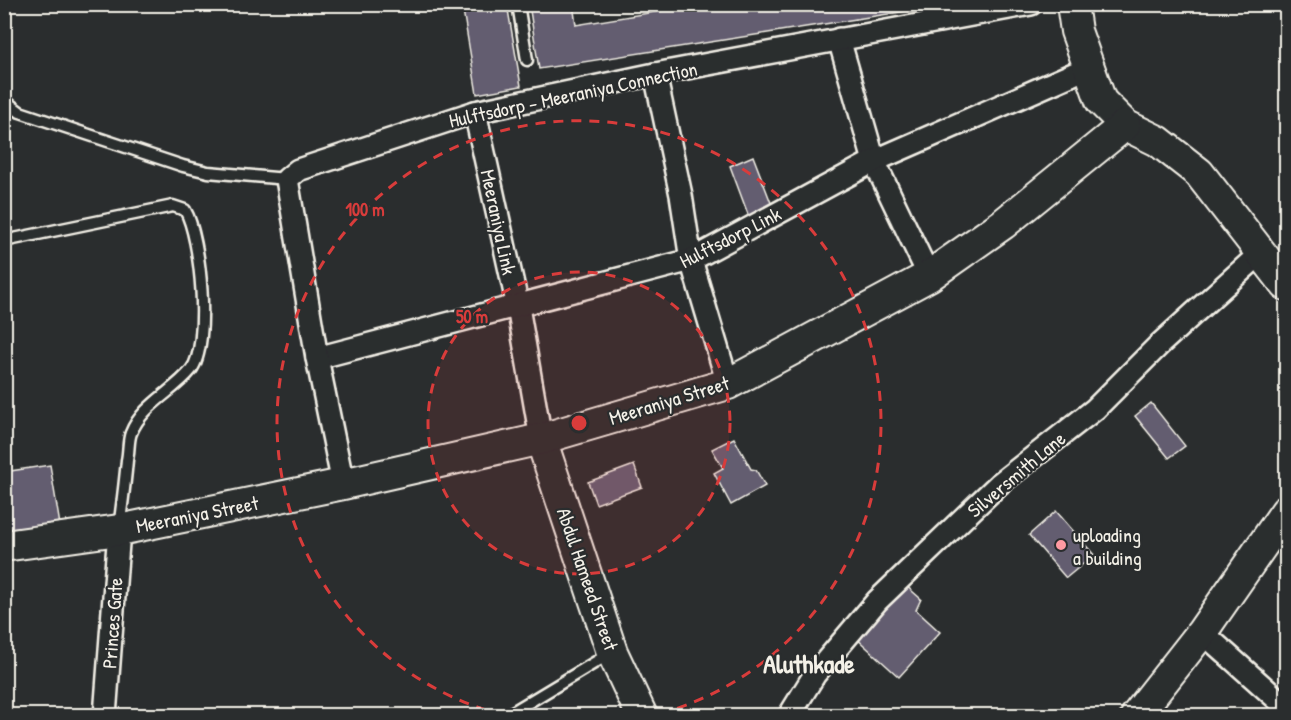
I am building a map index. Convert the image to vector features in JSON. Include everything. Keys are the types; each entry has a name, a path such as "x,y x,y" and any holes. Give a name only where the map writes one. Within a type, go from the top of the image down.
{"street":[{"name":"Hulftsdorp – Meeraniya Connection","path":"286,179 298,170 475,112 655,74 1031,4"},
{"path":"1072,4 1076,32 1101,101 1125,125 1158,141 1199,173 1263,251 1287,285"},
{"path":"839,39 874,161 929,276"},
{"name":"Hulftsdorp Link","path":"317,358 518,308 691,260 874,161 1088,68"},
{"path":"655,74 681,195 691,260 728,384"},
{"name":"Meeraniya Link","path":"475,112 518,308 541,439"},
{"name":"Meeraniya Street","path":"4,546 119,530 343,484 541,439 728,384 929,276 1003,224 1125,125"},
{"path":"286,179 317,358 343,484"},
{"name":"Silversmith Lane","path":"789,716 815,674 877,601 999,484 1095,409 1160,344 1263,251"},
{"name":"Abdul Hameed Street","path":"541,439 612,652 642,716"},
{"path":"1136,716 1202,632 1287,511"},
{"name":"Princes Gate","path":"105,716 119,530"},
{"path":"1202,632 1287,707"}],"lane":[{"path":"4,12 6,4"},
{"path":"518,4 527,60"},
{"path":"4,100 20,112 183,166 208,172 286,179"},
{"path":"4,241 173,206 185,210 191,219 203,310 201,347 192,369 146,410 131,433 119,530"},
{"path":"506,716 612,652"}],"building":[{"path":"462,4 507,4 521,86 477,94"},
{"path":"529,4 573,4 576,25 703,4 951,4 539,69"},
{"path":"753,156 773,208 749,217 730,166"},
{"path":"1151,403 1185,446 1169,458 1135,416"},
{"path":"734,438 751,469 756,470 765,486 731,505 714,473 723,468 712,449"},
{"path":"50,465 61,531 4,541 4,472"},
{"path":"634,465 642,487 596,504 588,482"},
{"name":"uploading a building","path":"1056,511 1094,555 1066,578 1029,535"},
{"path":"904,584 921,599 916,610 940,632 899,677 855,637"}],"place":[{"name":"uploading a building","path":"1061,545"}],"district":[{"name":"Aluthkade","path":"809,663"}]}
